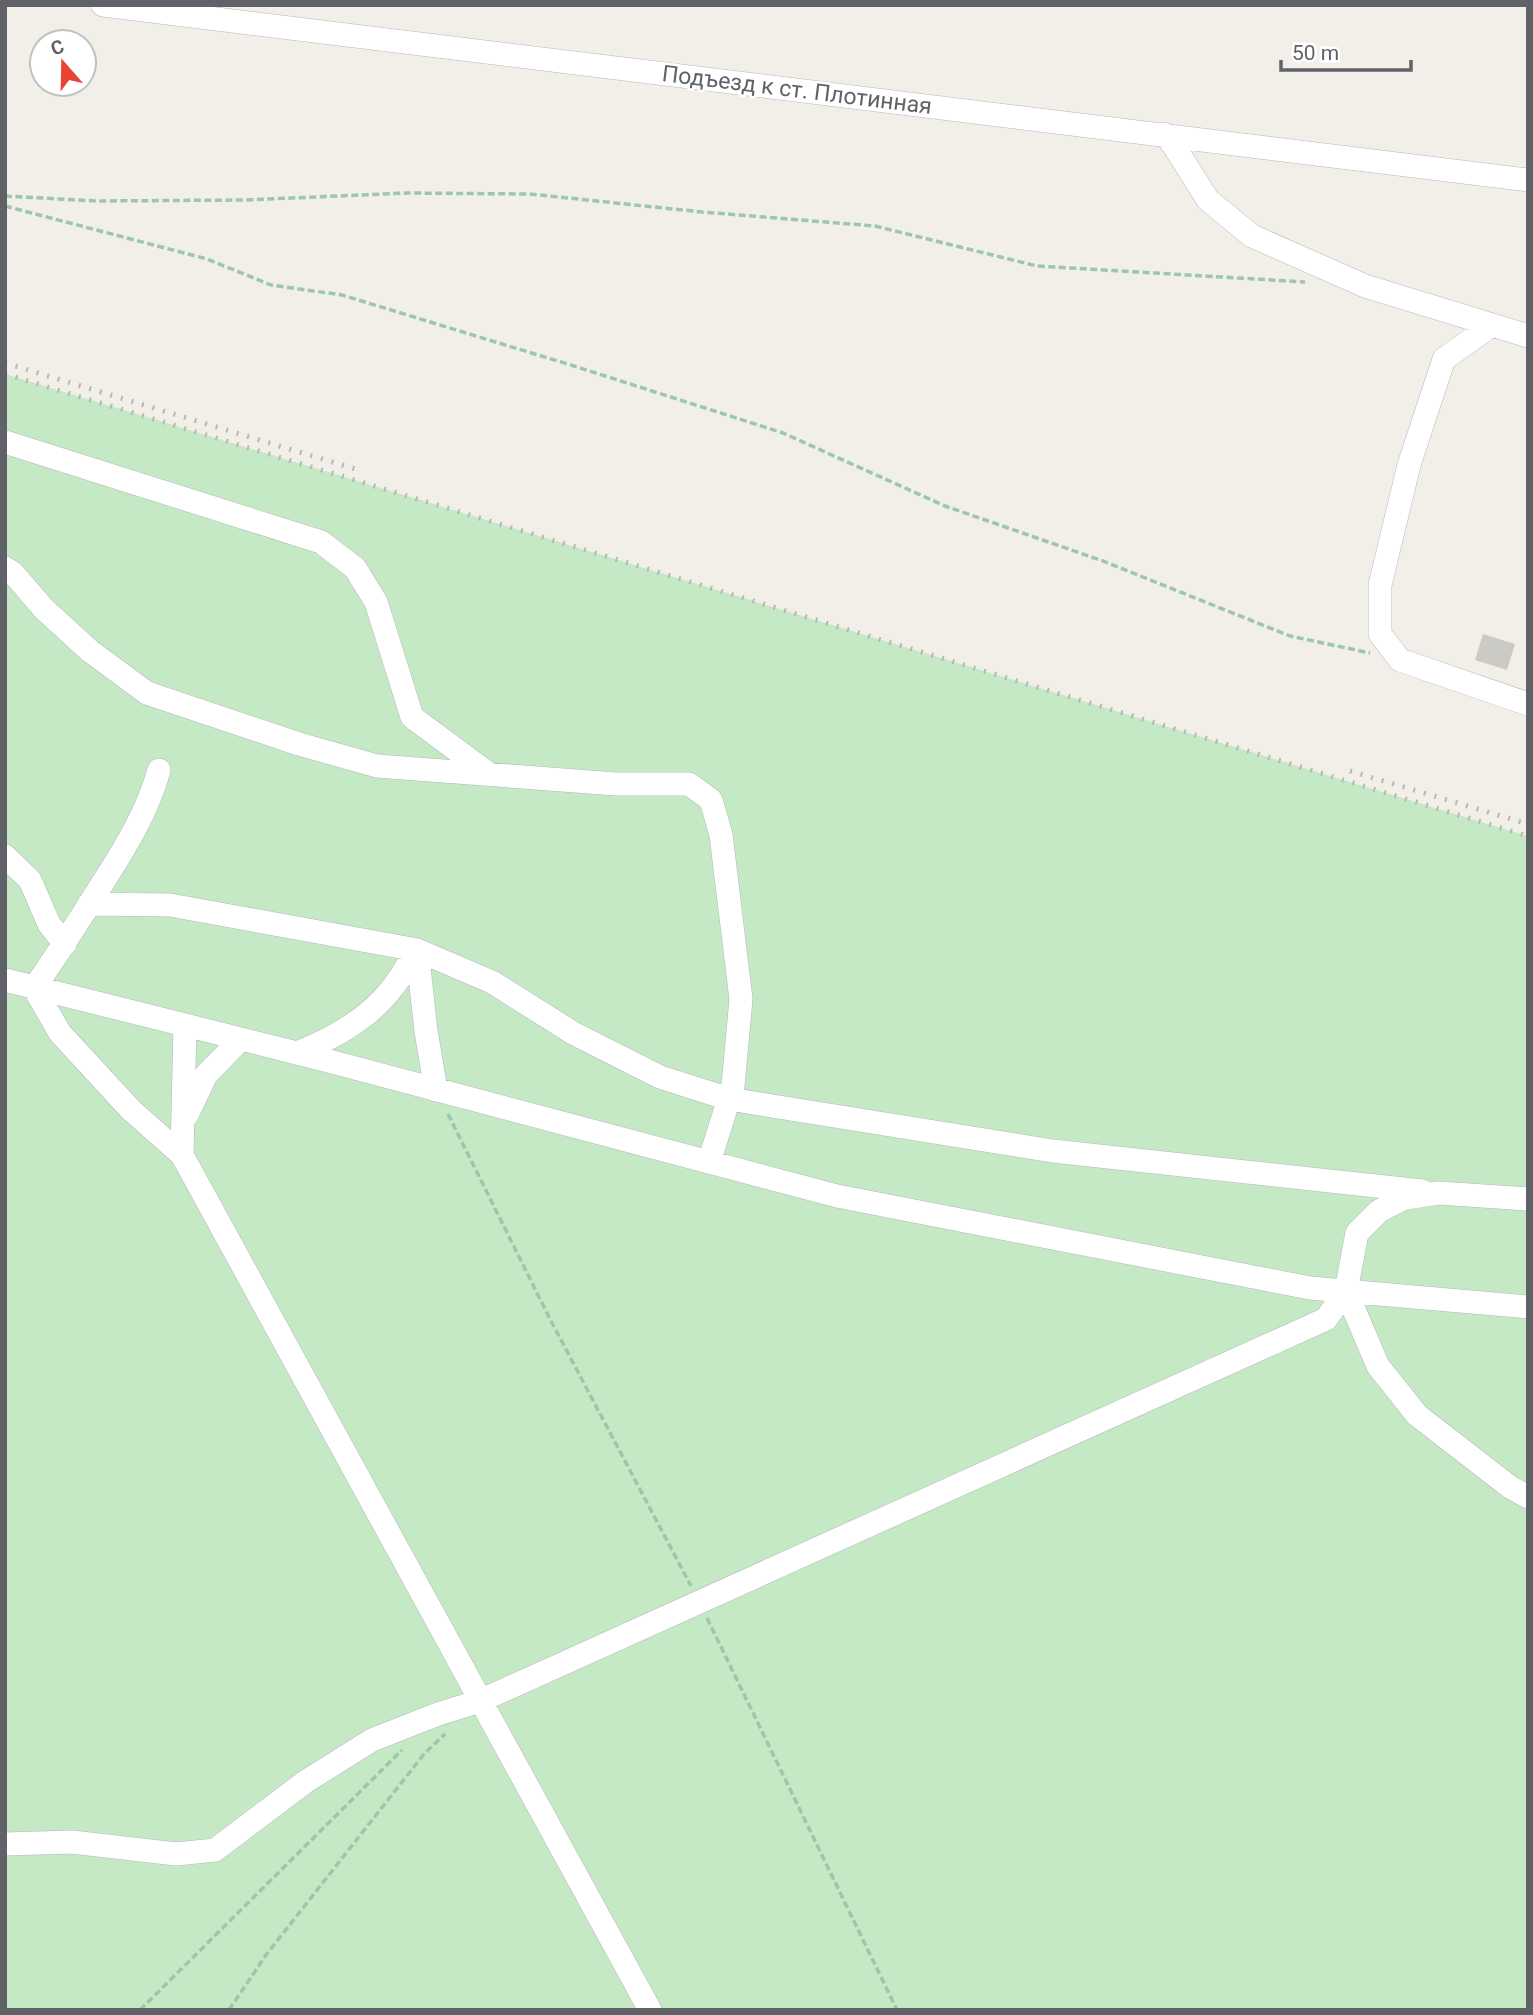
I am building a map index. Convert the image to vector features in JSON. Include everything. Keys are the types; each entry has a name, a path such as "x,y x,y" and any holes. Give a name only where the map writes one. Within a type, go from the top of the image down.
{"street":[{"name":"Подъезд к ст. Плотинная","path":"103,5 1528,180"},
{"path":"1164,134 1208,200 1252,236 1365,286 1528,336"},
{"path":"1492,325 1444,359 1409,466 1380,585 1380,634 1399,660 1528,704"},
{"path":"5,442 321,542 355,568 376,602 412,717 489,774"},
{"path":"5,568 90,651 146,693 299,744 377,766 616,784 689,784 712,800 721,835 741,999 733,1086 709,1162"},
{"path":"34,988 65,944 127,843 153,792 159,769"},
{"path":"5,856 30,880 49,924 65,944"},
{"path":"89,904 170,905 417,950 492,982 573,1033 660,1077 729,1099 1053,1151 1439,1193 1528,1199"},
{"path":"298,1053 328,1040 363,1015 391,989 417,950"},
{"path":"417,950 436,1090"},
{"path":"5,980 298,1053 837,1196 1310,1288 1528,1307"},
{"path":"34,988 60,1032 131,1110 183,1155 650,2010"},
{"path":"183,1155 185,1025"},
{"path":"183,1124 206,1075 242,1039"},
{"path":"5,1844 72,1842 176,1854 215,1850 305,1782 372,1740 480,1701 698,1600 1326,1318 1346,1291 1357,1233 1379,1211 1405,1198 1439,1193"},
{"path":"1346,1291 1378,1366 1417,1415 1510,1487 1528,1497"}],"path":[{"path":"5,196 96,201 232,200 407,193 530,194 875,226 1037,266 1311,282"},
{"path":"5,206 207,259 271,285 342,295 783,433 945,506 1104,561 1290,636 1399,660"},
{"path":"436,1090 551,1321 698,1600 897,2010"},
{"path":"229,2010 266,1955 416,1765 452,1727"},
{"path":"140,2010 408,1744"}],"green space":[{"path":"5,374 1528,836 1528,2010 5,2010"}],"building":[{"path":"1483,634 1515,644 1507,670 1475,660"}],"railway":[{"path":"5,363 362,471"},
{"path":"5,374 1528,836"},
{"path":"1350,771 1528,824"}]}
